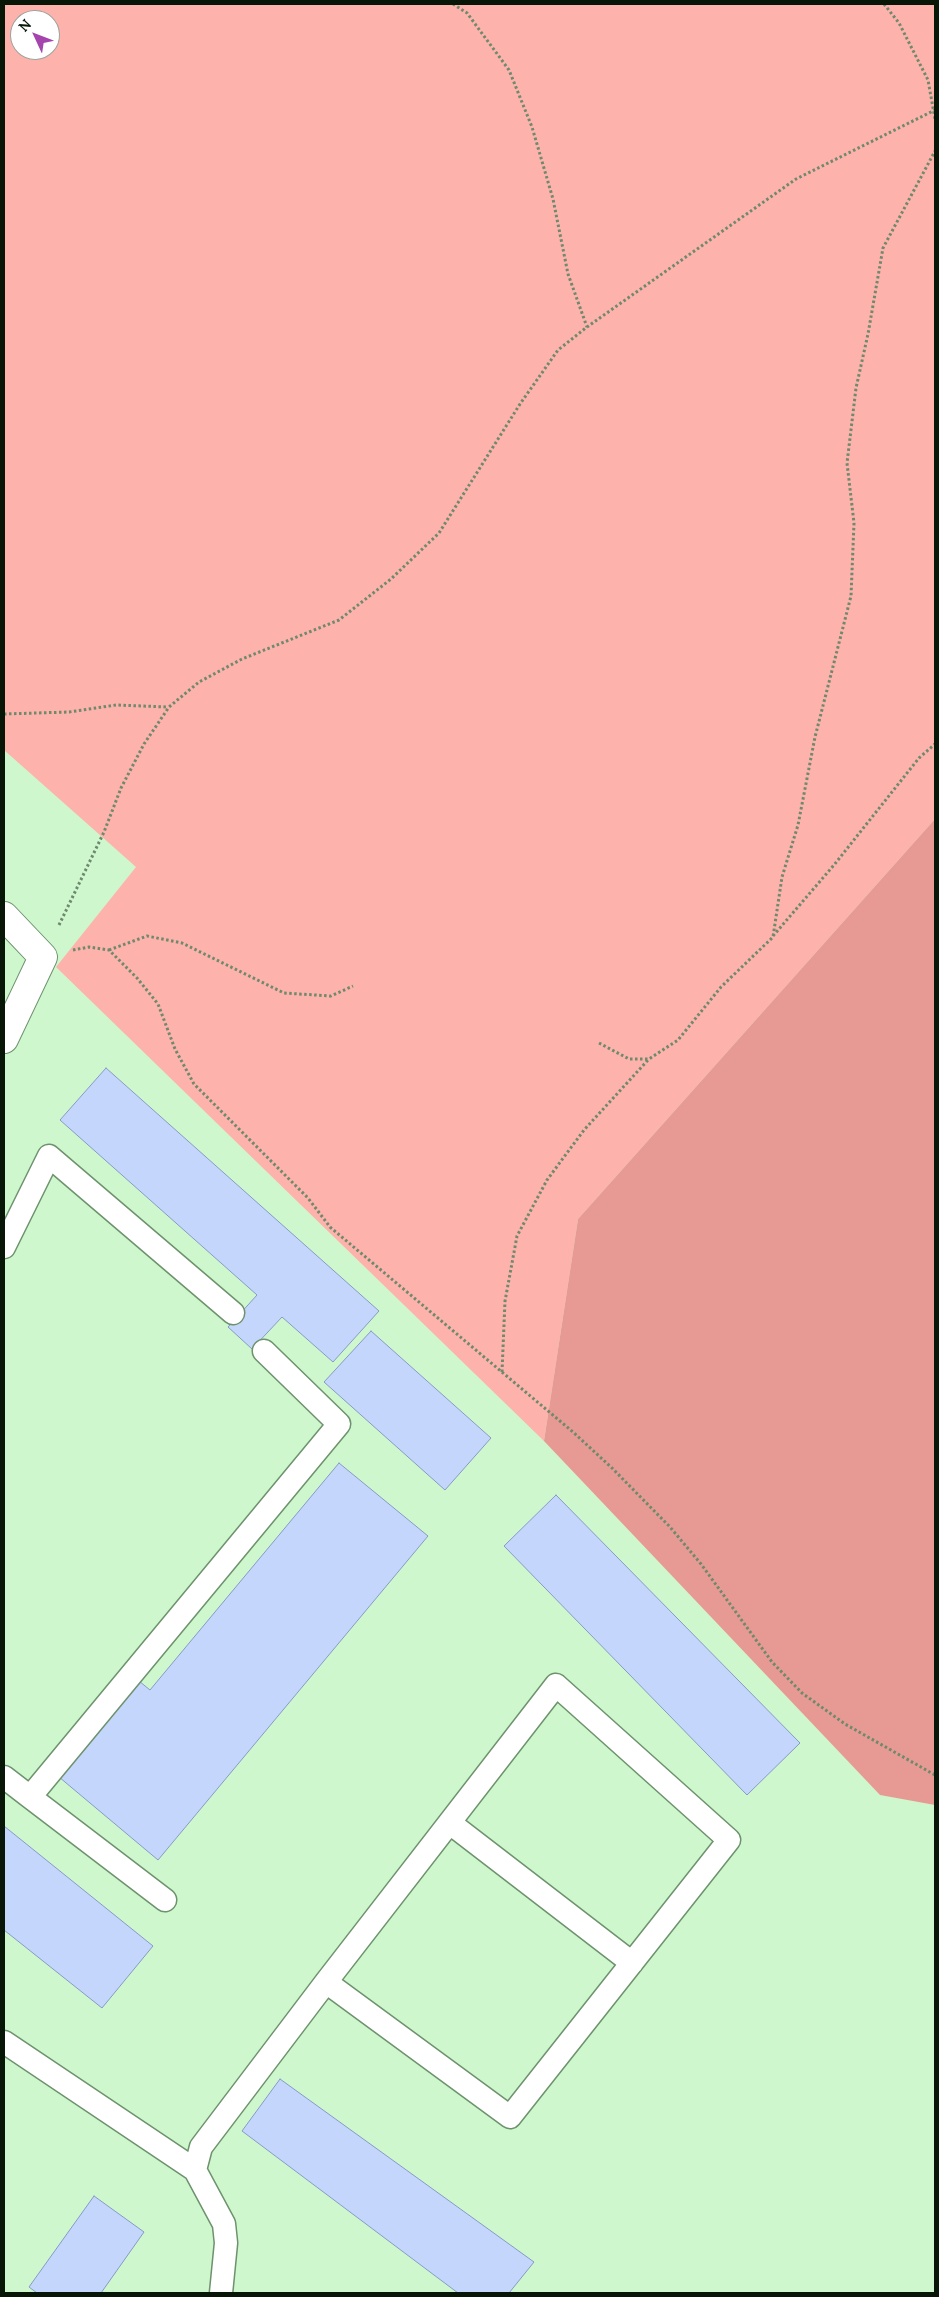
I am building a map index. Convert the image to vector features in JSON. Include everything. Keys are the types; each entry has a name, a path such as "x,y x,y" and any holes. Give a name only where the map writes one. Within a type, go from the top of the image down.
{"street":[{"path":"4,916 43,957 4,1039"}],"lane":[{"path":"4,1247 50,1156 233,1313"},
{"path":"30,1797 339,1424 264,1351"},
{"path":"195,2170 201,2147 326,1982 556,1685 729,1840 510,2118 326,1982"},
{"path":"4,1777 165,1900"},
{"path":"450,1823 632,1964"},
{"path":"4,2042 195,2170 224,2224 226,2243 221,2293"}],"path":[{"path":"453,4 467,13 509,70 532,128 553,199 568,274 587,327"},
{"path":"884,4 899,23 928,80 935,119"},
{"path":"43,957 104,832 122,788 144,744 169,708 199,682 242,659 339,620 391,579 439,533 520,404 558,350 587,327 796,179 934,110"},
{"path":"772,937 782,877 798,825 815,737 851,596 854,522 847,463 856,388 868,334 883,248 935,151"},
{"path":"4,714 69,712 116,706 169,708"},
{"path":"502,1372 505,1301 517,1236 547,1180 584,1130 649,1060 678,1040 721,987 772,937 834,865 919,758 935,744"},
{"path":"43,957 89,947 109,950 146,936 182,943 284,993 331,996 353,986"},
{"path":"109,950 137,978 158,1004 175,1049 194,1084 308,1198 330,1227 586,1444 670,1527 701,1564 772,1662 802,1693 845,1724 935,1775"},
{"path":"599,1043 629,1059 649,1060"}],"shaded area":[{"path":"4,4 935,4 935,819 578,1219 544,1441 56,967 136,867 4,750"},
{"path":"935,819 935,1805 880,1795 544,1441 578,1219"}],"building":[{"path":"106,1068 379,1311 333,1362 282,1317 252,1349 228,1327 257,1295 60,1120"},
{"path":"371,1331 491,1438 445,1490 324,1382"},
{"path":"339,1463 428,1536 158,1860 59,1777 139,1681 150,1690"},
{"path":"556,1495 800,1743 747,1795 504,1546"},
{"path":"4,1826 153,1946 102,2008 4,1930"},
{"path":"280,2079 534,2262 509,2293 458,2293 242,2131"},
{"path":"94,2196 144,2232 101,2293 37,2293 29,2287"}]}
